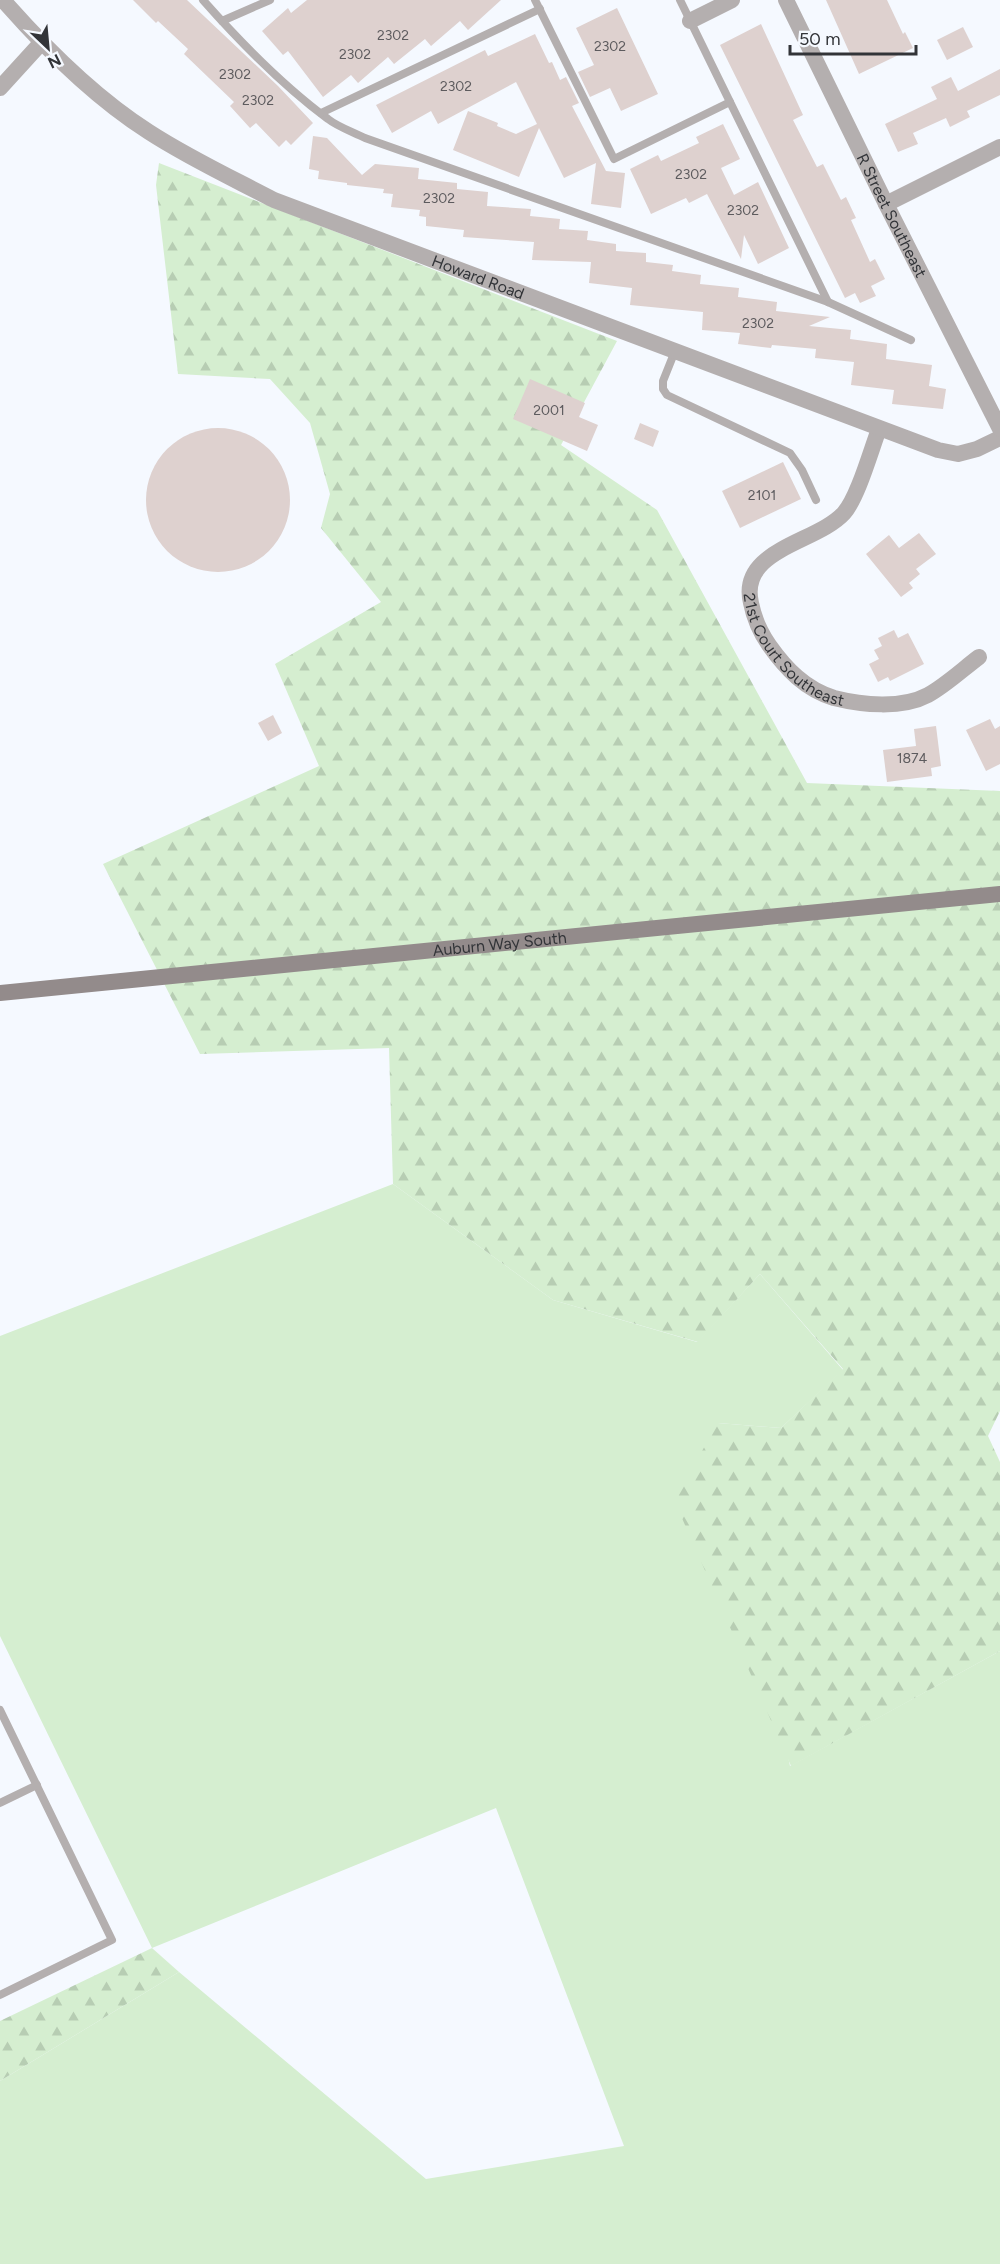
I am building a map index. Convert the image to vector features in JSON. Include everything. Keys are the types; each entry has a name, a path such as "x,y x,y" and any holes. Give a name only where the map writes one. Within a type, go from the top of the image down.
{"main road":[{"name":"Auburn Way South","path":"0,993 1000,894"}],"street":[{"name":"Howard Road","path":"3,0 41,43 102,98 148,132 199,162 274,200 938,450 958,454 1000,438"},
{"path":"690,21 732,0"},
{"name":"R Street Southeast","path":"786,0 1000,429"},
{"path":"0,88 41,43"},
{"path":"886,204 1000,147"},
{"name":"21st Court Southeast","path":"879,429 845,511 832,524 761,562 748,592 753,613 763,636 778,658 797,678 819,693 845,701 902,703 928,695 980,657"}],"lane":[{"path":"203,0 300,99 328,120 365,138 828,302 911,340"},
{"path":"222,21 270,0"},
{"path":"535,0 614,159 730,102"},
{"path":"680,0 828,302"},
{"path":"321,113 540,9"},
{"path":"675,351 663,381 663,389 667,395 790,453 802,470 816,500"},
{"path":"0,1710 112,1940 0,1995"},
{"path":"0,1803 37,1785"}],"green space":[{"path":"159,163 617,341 561,445 657,510 807,783 1000,791 1000,1411 988,1436 1000,1462 1000,1651 791,1766 674,1500 718,1423 781,1428 843,1369 760,1274 698,1342 553,1300 393,1184 389,1048 200,1054 103,864 319,766 275,664 381,602 321,528 330,494 310,423 270,379 178,374 156,185"},
{"path":"393,1184 553,1300 697,1342 760,1274 843,1370 781,1428 718,1423 790,1766 1000,1651 1000,2264 0,2264 0,2081 179,1972 426,2179 624,2146 496,1808 152,1948 0,1636 0,1336"},
{"path":"152,1948 179,1972 0,2081 0,2021"}],"building":[{"path":"133,0 187,0 278,86 313,123 291,145 286,140 279,147 256,123 250,128 230,106 234,102 184,54 188,49 158,21 156,23"},
{"path":"307,0 501,0 468,30 460,21 431,46 425,39 394,64 388,57 358,83 351,75 323,97 288,51 283,55 262,31 288,8 291,13"},
{"path":"826,0 887,0 903,34 905,32 913,48 859,74"},
{"path":"617,8 658,94 621,111 610,88 590,97 578,72 594,65 576,28"},
{"path":"761,24 803,115 793,120 817,167 823,164 841,200 846,197 856,218 851,220 870,262 875,259 885,279 871,286 876,296 860,303 855,293 845,298 720,45"},
{"path":"963,27 973,47 947,60 937,40"},
{"path":"535,34 560,80 566,77 579,103 572,106 606,171 625,173 621,208 591,204 596,163 564,178 539,128 519,177 453,150 468,111 498,123 497,126 516,134 537,124 516,82 438,124 431,111 392,133 376,105 485,50 488,56"},
{"path":"1000,69 1000,95 967,111 970,117 950,127 946,118 913,133 918,144 898,152 885,124 937,99 931,87 951,77 958,91"},
{"path":"723,124 740,159 721,168 734,195 758,182 789,248 758,264 744,235 741,259 707,194 689,203 686,198 651,214 630,169 658,155 661,161 699,143 696,137"},
{"path":"313,136 327,138 362,175 375,164 419,168 418,179 457,183 457,189 488,192 487,206 531,209 530,216 560,219 559,229 588,231 587,240 616,244 616,251 646,253 646,262 673,265 672,271 701,275 700,284 739,288 738,297 777,302 776,311 830,317 809,326 851,330 850,339 887,344 886,359 932,365 929,386 946,389 943,409 892,404 894,390 851,385 854,362 815,358 816,349 772,345 771,348 738,344 740,333 702,330 703,312 630,305 632,288 589,283 591,262 532,260 534,242 463,237 464,230 426,226 426,217 419,216 420,210 391,207 393,194 383,193 384,189 318,179 319,171 309,169"},
{"path":"530,379 585,403 579,417 598,425 587,451 513,419"},
{"path":"640,423 659,431 653,447 634,439"},
{"path":"218,428 245,434 258,440 269,449 278,460 284,473 290,500 284,527 278,540 269,551 258,560 245,566 218,572 191,566 178,560 167,551 158,540 152,527 146,500 152,473 158,460 167,449 178,440 191,434"},
{"path":"783,462 801,499 740,528 722,491"},
{"path":"919,533 936,554 916,569 920,574 909,583 913,588 901,597 866,554 889,535 899,548"},
{"path":"894,630 898,638 908,633 924,664 890,681 888,677 878,682 869,664 879,659 874,650 882,646 878,638"},
{"path":"273,715 282,733 268,741 258,723"},
{"path":"990,719 995,729 1000,726 1000,764 986,771 966,730"},
{"path":"936,726 941,766 931,768 932,776 887,782 883,750 916,746 914,729"}]}
